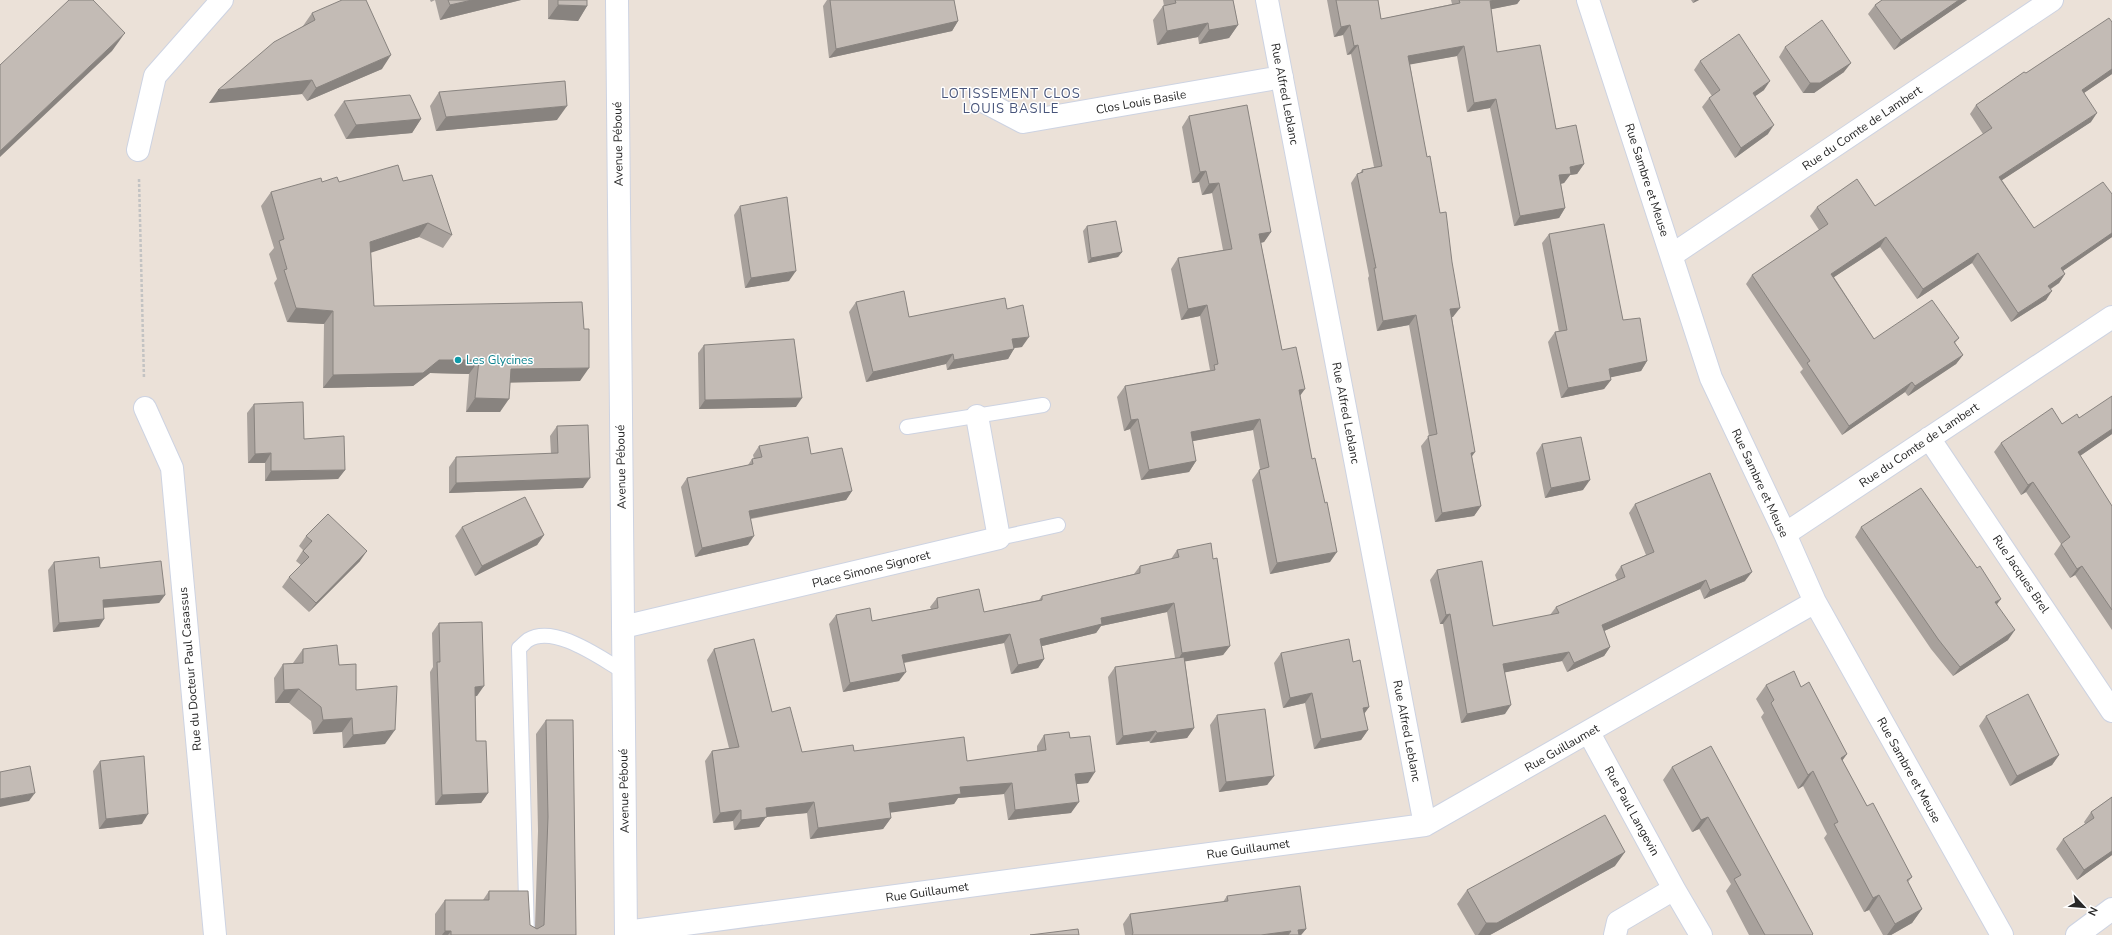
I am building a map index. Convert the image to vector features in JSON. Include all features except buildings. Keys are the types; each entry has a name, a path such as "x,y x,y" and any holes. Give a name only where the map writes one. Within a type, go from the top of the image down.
{"street":[{"path":"138,150 155,76 222,0"},
{"name":"Avenue Péboué","path":"617,0 626,933"},
{"name":"Rue Alfred Leblanc","path":"1267,0 1425,825"},
{"name":"Rue Sambre et Meuse","path":"1588,0 1711,378 1785,534 1815,602 2002,935"},
{"name":"Rue du Comte de Lambert","path":"1672,255 2052,0"},
{"name":"Clos Louis Basile","path":"981,100 1023,122 1282,77"},
{"name":"Rue du Comte de Lambert","path":"1785,534 2112,317"},
{"name":"Rue du Docteur Paul Casassus","path":"145,408 172,468 214,935"},
{"path":"977,416 999,538"},
{"name":"Rue Jacques Brel","path":"1930,438 2112,711"},
{"name":"Place Simone Signoret","path":"623,627 999,538"},
{"name":"Rue Guillaumet","path":"626,933 1425,825 1589,733 1815,602"},
{"name":"Rue Paul Langevin","path":"1589,733 1674,889 1701,935"},
{"path":"1614,935 1618,922 1674,889"},
{"path":"2077,935 2112,909"}],"lane":[{"path":"907,427 1043,405"},
{"path":"999,538 1058,525"},
{"path":"526,935 519,648 529,639 541,636 563,638 623,671"}],"path":[{"path":"138,150 145,408"}],"place":[{"name":"Les Glycines","path":"458,360"}],"district":[{"name":"LOTISSEMENT CLOS LOUIS BASILE","path":"1011,102"}]}
